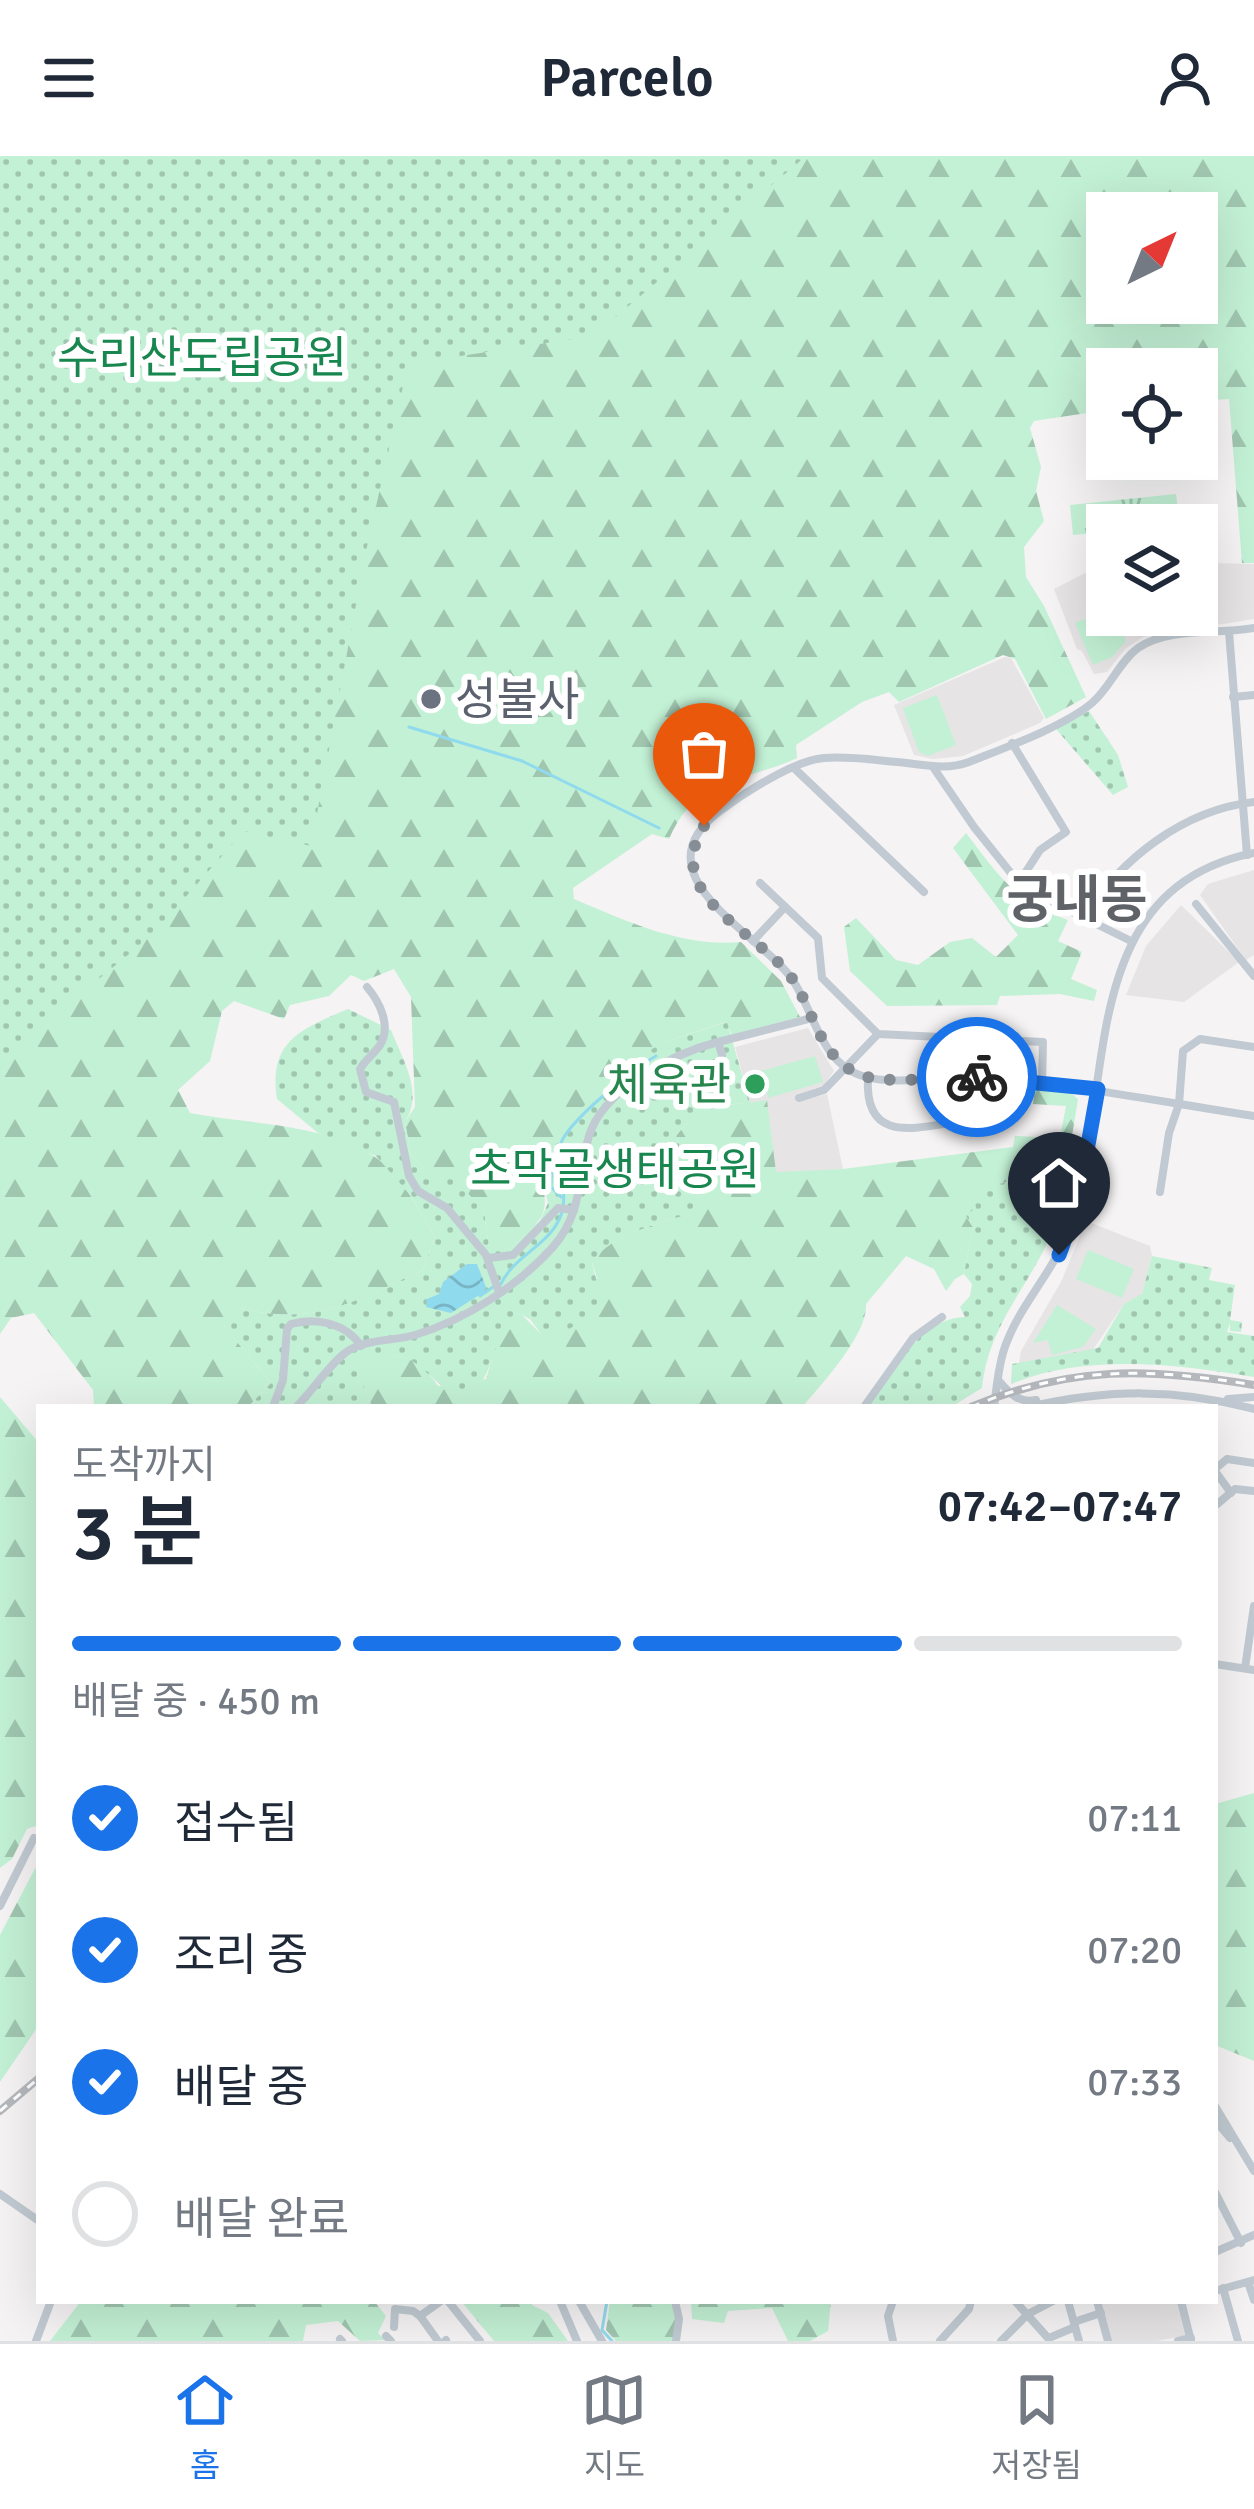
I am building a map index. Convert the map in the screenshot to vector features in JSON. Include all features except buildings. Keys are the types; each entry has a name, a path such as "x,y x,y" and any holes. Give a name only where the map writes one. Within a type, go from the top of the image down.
{"street":[{"path":"1254,628 1162,638 1138,648 1093,702 962,764 933,767 824,758 792,767 720,810 694,844 694,868 707,900 791,977 824,1045 845,1066 868,1078 980,1077 1042,1083 1254,1116"},
{"path":"991,1404 1007,1341 1069,1231 1115,980 1131,941 1151,909 1178,884 1207,866 1250,854 1229,632"},
{"path":"1233,697 1254,694"},
{"path":"1012,743 1066,832 1040,850 1018,884"},
{"path":"792,767 924,892"},
{"path":"933,767 1018,884 1131,941"},
{"path":"1083,918 1116,875 1150,845 1204,814 1254,802"},
{"path":"760,884 818,938 822,978 878,1034 1043,1042 1042,1083"},
{"path":"1196,904 1254,976"},
{"path":"753,941 785,907"},
{"path":"367,987 382,1012 385,1031 382,1043 360,1069 366,1092 394,1102 409,1176 418,1191 447,1208 488,1258 499,1292"},
{"path":"299,1404 346,1351 421,1334 471,1312 550,1251 566,1231 583,1184 589,1137 613,1101 641,1076 693,1048 812,1018"},
{"path":"799,1098 824,1090 878,1034"},
{"path":"1160,1192 1169,1133 1179,1104 1180,1060 1190,1044 1200,1039 1254,1047"},
{"path":"718,1042 722,1055"},
{"path":"868,1078 873,1115 898,1128 970,1120 980,1077"},
{"path":"488,1258 513,1256 558,1208 574,1210"},
{"path":"866,1404 913,1338 942,1317"},
{"path":"274,1404 283,1380 291,1324 320,1321 349,1331 361,1346"},
{"path":"998,1380 1027,1402 1039,1404"},
{"path":"1051,1404 1137,1390 1254,1409"},
{"path":"1220,1400 1254,1397"},
{"path":"1218,1467 1227,1459 1254,1463"},
{"path":"1218,1474 1231,1493"},
{"path":"1218,1504 1240,1488 1254,1491"},
{"path":"1218,1664 1250,1669 1254,1606"},
{"path":"0,1906 34,1838"},
{"path":"1218,2111 1252,2167"},
{"path":"1218,2124 1252,2167"},
{"path":"0,2194 36,2219"},
{"path":"1218,2198 1241,2243"},
{"path":"1218,2251 1254,2235"},
{"path":"1238,2341 1219,2290 1251,2281 1254,2300"},
{"path":"36,2341 50,2304"},
{"path":"420,2316 439,2304"},
{"path":"447,2304 480,2341"},
{"path":"561,2304 577,2341"},
{"path":"581,2304 602,2341"},
{"path":"676,2304 676,2341"},
{"path":"891,2304 888,2316 893,2341"},
{"path":"940,2341 970,2304"},
{"path":"1018,2304 1047,2340 1101,2313"},
{"path":"1003,2340 1028,2314 1047,2304"},
{"path":"1069,2304 1078,2341"},
{"path":"1098,2304 1108,2341"},
{"path":"1178,2341 1191,2340 1182,2304"},
{"path":"394,2327 395,2309 413,2311 443,2340"}],"shaded area":[{"path":"1218,563 1254,564 1254,619 1218,625"},
{"path":"1086,573 1086,636 1146,636 1125,649 1107,672 1094,674 1077,649 1054,589"},
{"path":"1011,658 1044,718 1040,723 963,756 933,759 914,755 894,705"},
{"path":"1254,870 1254,955 1246,960 1200,895 1208,884"},
{"path":"1181,905 1239,962 1184,1002 1126,995 1146,946"},
{"path":"808,1028 834,1071 823,1086 798,1094 799,1101 827,1094 843,1169 775,1173 766,1101 750,1103 735,1047"},
{"path":"1086,1221 1150,1246 1142,1295 1124,1304 1092,1351 1019,1364 1021,1351 1062,1280"},
{"path":"1101,2304 1180,2304 1188,2335 1111,2341"}],"green space":[{"path":"0,156 1254,156 1254,563 1242,563 1229,399 1218,400 1218,348 1086,348 1086,413 1034,421 1030,428 1041,467 1036,491 1044,521 1024,547 1026,577 1086,697 1046,719 1015,659 1003,655 899,702 889,692 862,702 796,745 797,758 708,791 680,818 669,839 652,834 573,888 574,899 656,931 697,941 741,942 781,981 800,1017 732,1035 726,1022 664,1042 540,1170 545,1198 542,1216 509,1250 489,1248 484,1212 411,1155 405,1122 415,1107 411,997 394,969 364,981 351,975 329,996 290,1005 284,1019 234,1001 222,1011 210,1061 178,1090 190,1113 306,1130 372,1155 400,1181 435,1237 423,1270 336,1307 292,1315 242,1308 221,1322 271,1383 251,1404 94,1404 93,1390 34,1313 11,1318 0,1334"},
{"name":"수리산도립공원","path":"0,156 806,156 593,336 408,364 366,551 311,846 244,831 151,936 0,1060"},
{"path":"1176,494 1177,504 1086,504 1086,534 1073,535 1070,505"},
{"path":"1086,619 1086,636 1124,636 1126,641 1112,657 1093,665 1075,623"},
{"path":"937,695 956,745 928,756 919,752 903,708"},
{"path":"1089,711 1118,755 1128,787 1113,795 1056,729"},
{"path":"966,833 1021,895 1068,920 1058,941 1082,952 1071,979 1097,990 1094,1001 1060,994 1000,996 997,1005 887,1006 850,971 844,927 856,918 896,960 918,965 950,942 972,938 996,957 1018,935 953,848"},
{"name":"초막골생태공원","path":"348,1009 391,1030 412,1088 405,1122 411,1155 426,1171 455,1178 484,1212 489,1247 509,1250 540,1221 548,1203 540,1169 552,1143 622,1067 664,1042 727,1022 750,1103 709,1110 676,1136 698,1196 693,1212 624,1237 600,1253 592,1263 600,1294 597,1313 560,1334 541,1334 530,1319 518,1313 501,1335 482,1381 462,1400 414,1363 391,1355 354,1362 371,1404 251,1404 271,1383 220,1321 242,1308 292,1315 357,1300 423,1270 435,1237 411,1196 376,1156 318,1133 277,1099 283,1050 316,1023"},
{"path":"815,1056 823,1082 768,1098 761,1071"},
{"path":"1035,1089 1078,1099 1063,1191 1009,1182 991,1191 967,1218 973,1227 964,1274 946,1291 934,1269 906,1256 866,1304 852,1344 805,1404 371,1404 353,1361 401,1356 420,1366 438,1386 486,1379 501,1328 519,1312 541,1334 560,1334 597,1278 592,1262 600,1252 624,1237 692,1212 698,1196 676,1136 706,1111 767,1100 776,1172 843,1169 1013,1147 1015,1136 1060,1138 1066,1106 1033,1104"},
{"path":"1018,1180 1063,1191 1048,1242 997,1334 982,1388 956,1404 871,1404 920,1337 949,1320 965,1317 960,1307 970,1296 972,1284 964,1274 973,1227 966,1216 976,1207 973,1199 979,1188"},
{"path":"1088,1250 1134,1269 1122,1298 1076,1279"},
{"path":"1152,1256 1212,1268 1209,1280 1235,1285 1230,1320 1242,1322 1241,1332 1230,1331 1230,1323 1227,1332 1254,1336 1254,1377 1131,1364 1069,1368 1011,1384 1012,1364 1098,1348 1124,1304 1142,1294"},
{"path":"1057,1305 1096,1329 1083,1347 1052,1355 1048,1340 1033,1343"},
{"path":"0,1397 36,1439 36,1828 27,1829 12,1859 0,1868"},
{"path":"1254,1793 1254,2061 1218,2046 1218,1803"},
{"path":"36,1867 36,2029 0,2082 0,1935"},
{"path":"79,2304 376,2304 386,2316 378,2333 385,2340 360,2341 338,2321 306,2325 303,2341 50,2341"},
{"path":"463,2304 532,2304 548,2313 568,2341 494,2341"},
{"path":"610,2304 673,2304 676,2314 674,2341 616,2341 606,2330"},
{"path":"691,2304 831,2304 828,2331 810,2341 788,2341 772,2308 728,2311 724,2323 692,2319"}],"water":[{"path":"467,1264 477,1264 484,1292 451,1313 426,1307 427,1299 439,1294 443,1282"}],"waterway":[{"path":"409,727 522,761 659,828"},
{"path":"501,1284 550,1233 562,1212 559,1154 565,1136 602,1096 656,1056"},
{"path":"560,1147 552,1162 551,1187 561,1197"},
{"path":"480,1296 493,1287"},
{"path":"606,2304 602,2330 612,2341"}],"railway":[{"path":"979,1404 1043,1383 1111,1374 1180,1375 1254,1385"},
{"path":"0,2111 36,2081"}],"way so far":[{"path":"704,826 694,844 693,858 707,900 791,977 824,1045 838,1061 870,1078 977,1077"}],"place":[{"name":"성불사","path":"431,699"},
{"name":"체육관","path":"755,1084"}],"district":[{"name":"궁내동","path":"1077,899"}],"route":[{"path":"977,1077 1098,1089 1077,1206 1059,1255"}]}
